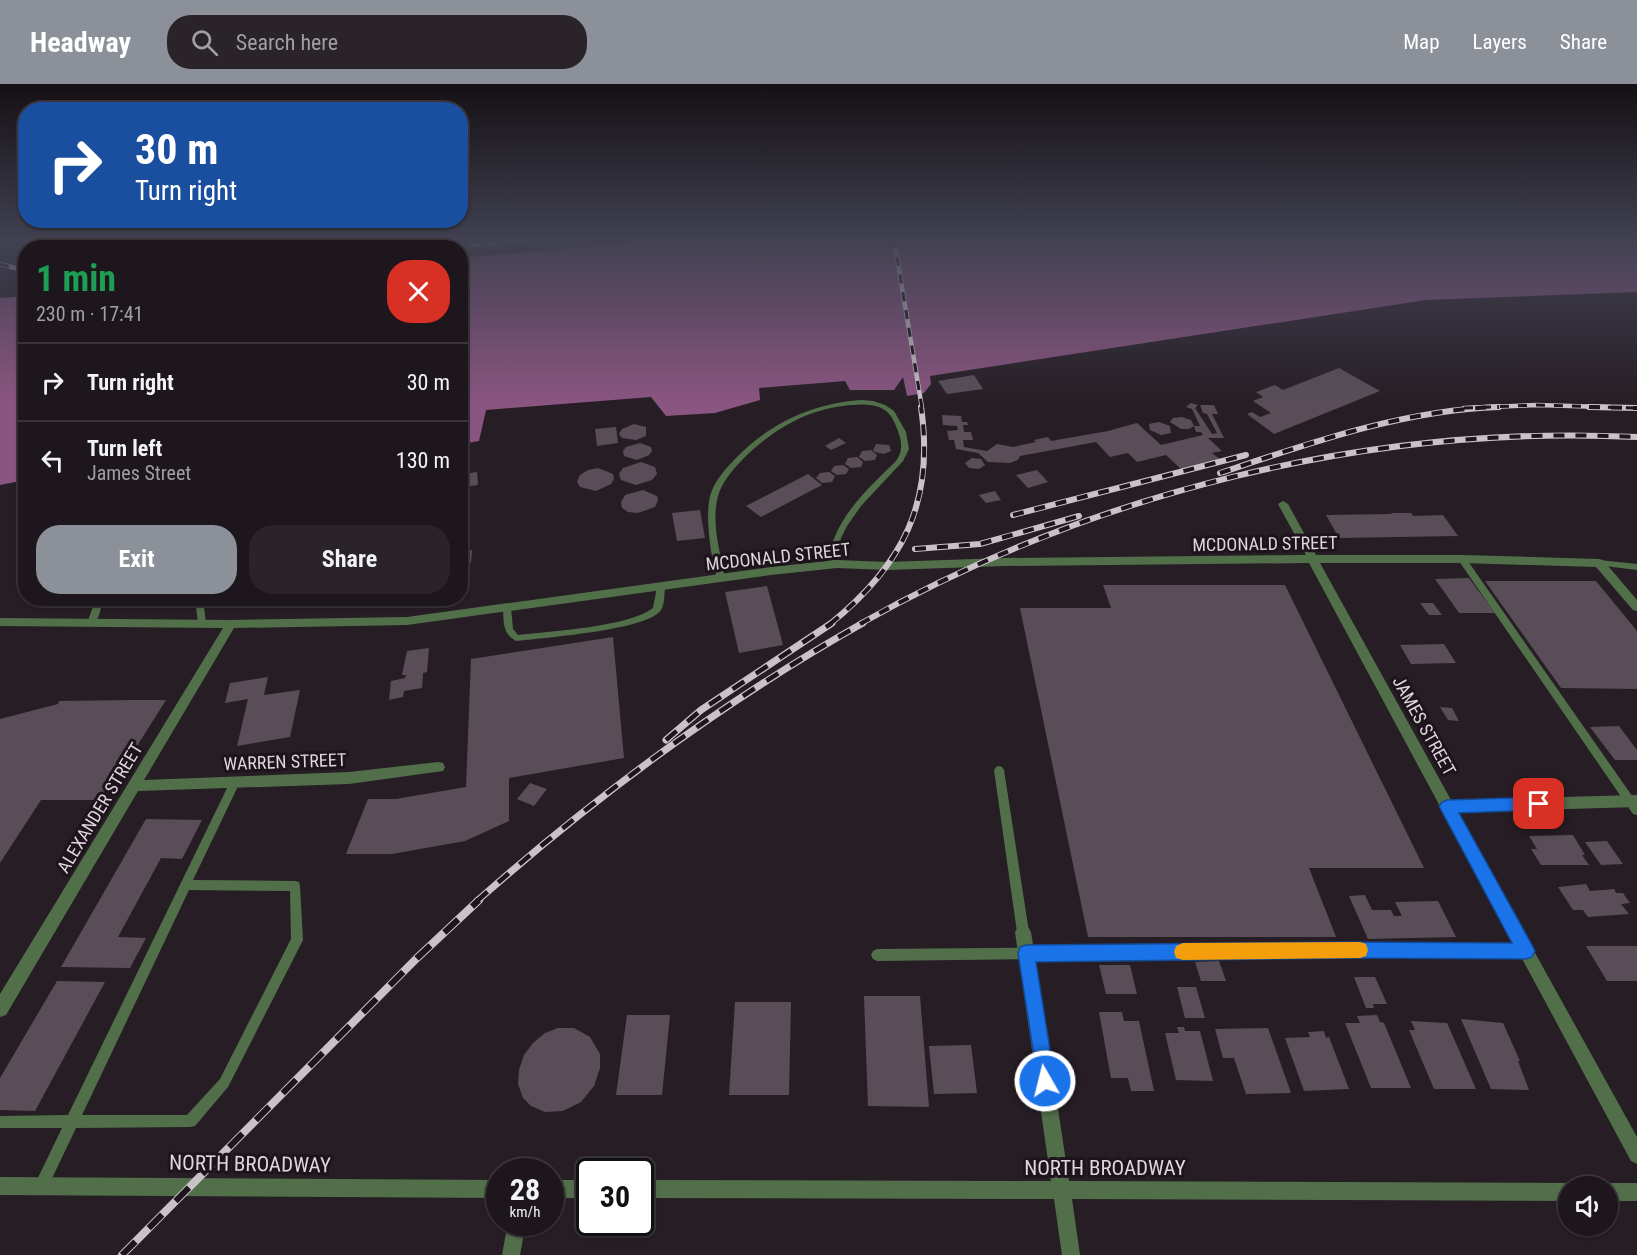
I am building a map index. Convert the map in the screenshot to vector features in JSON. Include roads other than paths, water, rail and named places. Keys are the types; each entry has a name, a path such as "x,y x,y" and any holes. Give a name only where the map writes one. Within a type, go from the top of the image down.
{"street":[{"name":"JAMES STREET","path":"1282,504 1637,1155"},
{"name":"MCDONALD STREET","path":"0,622 231,624 407,621 831,565 1313,559 1462,559 1599,563"},
{"path":"1599,563 1637,607"},
{"name":"ALEXANDER STREET","path":"0,1009 231,624"},
{"name":"WARREN STREET","path":"134,786 349,778 438,767"},
{"path":"1447,806 1635,804"},
{"path":"1023,932 1071,1255"},
{"name":"NORTH BROADWAY","path":"0,1186 486,1189"},
{"name":"NORTH BROADWAY","path":"654,1189 1558,1192"},
{"path":"1618,1192 1637,1192"},
{"path":"511,1255 515,1236"}],"lane":[{"path":"722,578 712,506 720,479 775,428 801,415 856,403 882,405 890,410 897,420 905,439 902,458 846,520 832,545 831,565"},
{"path":"1462,559 1635,804"},
{"path":"1599,563 1637,567"},
{"path":"507,608 509,630 516,638 628,623 648,618 657,610 661,587"},
{"path":"90,623 97,606"},
{"path":"200,606 202,624"},
{"path":"999,770 1023,932"},
{"path":"41,1186 235,783"},
{"path":"0,1122 190,1120 224,1083 297,940 295,886 186,885"},
{"path":"877,955 1353,950 1526,951"}],"railway":[{"path":"903,294 922,408"},
{"path":"1464,408 1537,405 1637,408 1589,407"},
{"path":"830,624 877,579 895,554 908,529 918,502 923,473 924,441 921,407"},
{"path":"1220,473 1392,421 1463,409 1499,407"},
{"path":"860,624 950,578 1042,537 1138,503 1236,476 1335,456 1435,442 1536,436 1637,437"},
{"path":"1013,515 1246,455"},
{"path":"915,549 980,544 1079,516"},
{"path":"666,740 701,710 832,623"},
{"path":"477,901 615,787 711,717 811,653 863,623"},
{"path":"122,1255 417,958 479,900"}]}
